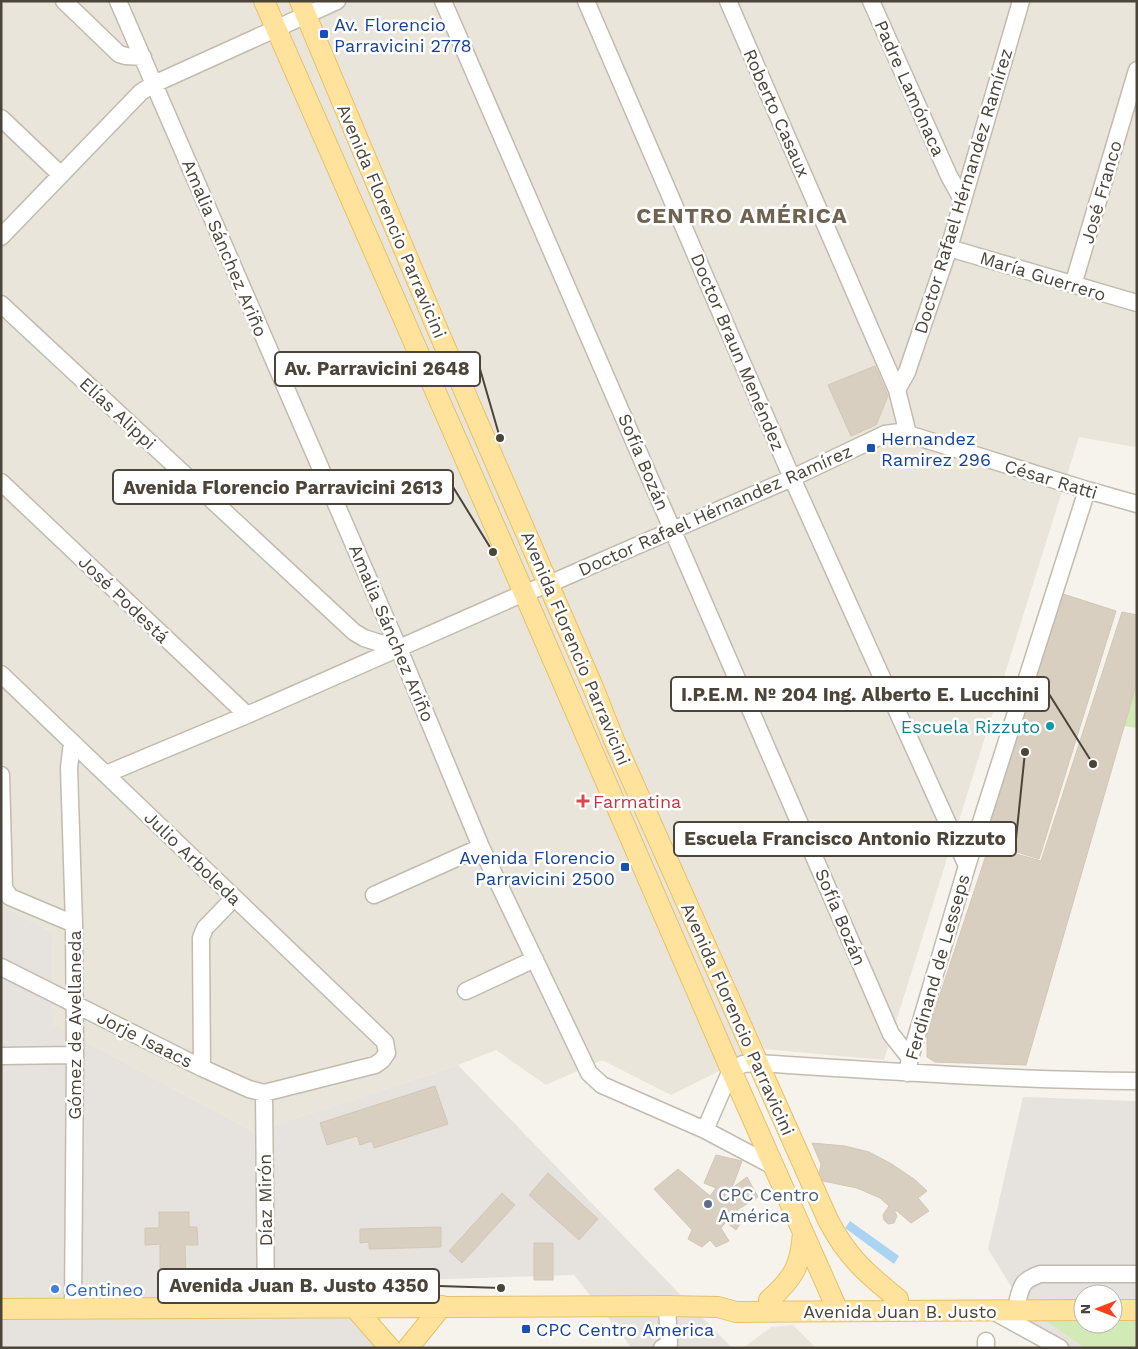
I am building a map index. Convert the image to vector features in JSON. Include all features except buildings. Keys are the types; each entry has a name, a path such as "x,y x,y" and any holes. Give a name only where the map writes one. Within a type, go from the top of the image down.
{"main road":[{"name":"Avenida Florencio Parravicini","path":"264,1 836,1306"},
{"name":"Avenida Florencio Parravicini","path":"303,8 439,333 549,584 622,758 836,1235 855,1262 898,1299"},
{"path":"769,1300 782,1289 797,1266 802,1252 803,1232"},
{"name":"Avenida Juan B. Justo","path":"1,1309 667,1306 718,1307 736,1312 836,1306 898,1299 1073,1299"},
{"path":"1123,1299 1137,1299"},
{"name":"Avenida Juan B. Justo","path":"718,1307 736,1300 769,1300 836,1306 992,1311 1073,1310"},
{"path":"353,1306 390,1348"},
{"path":"408,1348 442,1306"},
{"path":"1123,1310 1137,1310"}],"street":[{"path":"64,1 119,54 143,57"},
{"name":"Amalia Sánchez Ariño","path":"118,1 399,649 481,847 589,1074 602,1085 706,1130 773,1166"},
{"path":"1,237 140,92 275,28 303,8 337,1"},
{"name":"Sofía Bozán","path":"443,1 891,1034 908,1065"},
{"name":"Doctor Braun Menéndez","path":"586,1 792,478 967,866"},
{"name":"Roberto Casaux","path":"728,1 898,390"},
{"name":"Padre Lamónaca","path":"871,1 962,201"},
{"name":"Doctor Rafael Hérnandez Ramírez","path":"898,390 907,372 949,248 1021,1"},
{"name":"José Franco","path":"1073,285 1137,70"},
{"path":"1,118 61,174"},
{"name":"María Guerrero","path":"949,248 1137,303"},
{"name":"Elías Alippi","path":"1,304 354,632 364,638 399,649"},
{"path":"898,390 908,434"},
{"name":"Doctor Rafael Hérnandez Ramírez","path":"106,774 247,715 792,478 885,434 900,432 908,434"},
{"name":"César Ratti","path":"908,434 1137,504"},
{"name":"José Podestá","path":"1,482 247,715"},
{"name":"Ferdinand de Lesseps","path":"908,1065 967,866 1087,490"},
{"name":"Julio Arboleda","path":"1,674 385,1042 387,1053 382,1060 374,1065 264,1093"},
{"name":"Gómez de Avellaneda","path":"72,742 69,768 75,1003 73,1308"},
{"path":"1,775 4,888 10,897 74,924"},
{"path":"374,895 481,847"},
{"path":"202,1068 201,938 205,928 234,898"},
{"path":"466,990 535,959"},
{"name":"Jorje Isaacs","path":"1,967 202,1068 249,1089 264,1093"},
{"path":"1,1056 75,1055"},
{"path":"706,1130 731,1070 743,1064 908,1065 1075,1080 1137,1081"},
{"name":"Díaz Mirón","path":"264,1093 266,1307"},
{"name":"Avenida Juan B. Justo","path":"1018,1299 1021,1286 1029,1278 1040,1274 1137,1274"},
{"path":"662,1348 670,1344 667,1306"},
{"path":"992,1311 1060,1348"}],"shaded area":[{"path":"1,1 1137,1 1137,440 1135,447 1079,437 884,1060 764,1049 671,1095 602,1060 546,1085 496,1050 458,1065 254,1132 53,1024 52,932 1,905"},
{"path":"1,905 52,932 53,1024 254,1132 458,1065 732,1348 632,1348 574,1275 382,1281 380,1348 1,1348"},
{"path":"1023,1097 1137,1101 1137,1348 1049,1348 988,1249"},
{"path":"793,1325 816,1348 743,1348 771,1327"}],"green space":[{"path":"1137,681 1137,728 1123,726"},
{"path":"1045,1320 1073,1320 1073,1334 1123,1334 1123,1320 1137,1320 1137,1348 1085,1348"}],"water":[{"path":"850,1221 899,1256 894,1264 845,1228"}],"place":[{"name":"Av. Florencio Parravicini 2778","path":"324,34"},
{"name":"Av. Parravicini 2648","path":"500,438"},
{"name":"Hernandez Ramirez 296","path":"871,448"},
{"name":"Avenida Florencio Parravicini 2613","path":"493,552"},
{"name":"Escuela Rizzuto","path":"1050,726"},
{"name":"Escuela Francisco Antonio Rizzuto","path":"1025,752"},
{"name":"I.P.E.M. Nº 204 Ing. Alberto E. Lucchini","path":"1093,764"},
{"name":"Farmatina","path":"583,801"},
{"name":"Avenida Florencio Parravicini 2500","path":"625,867"},
{"name":"CPC Centro América","path":"708,1204"},
{"name":"Avenida Juan B. Justo 4350","path":"501,1288"},
{"name":"Centineo","path":"55,1289"},
{"name":"CPC Centro America","path":"526,1329"}],"district":[{"name":"CENTRO AMÉRICA","path":"742,215"}]}
